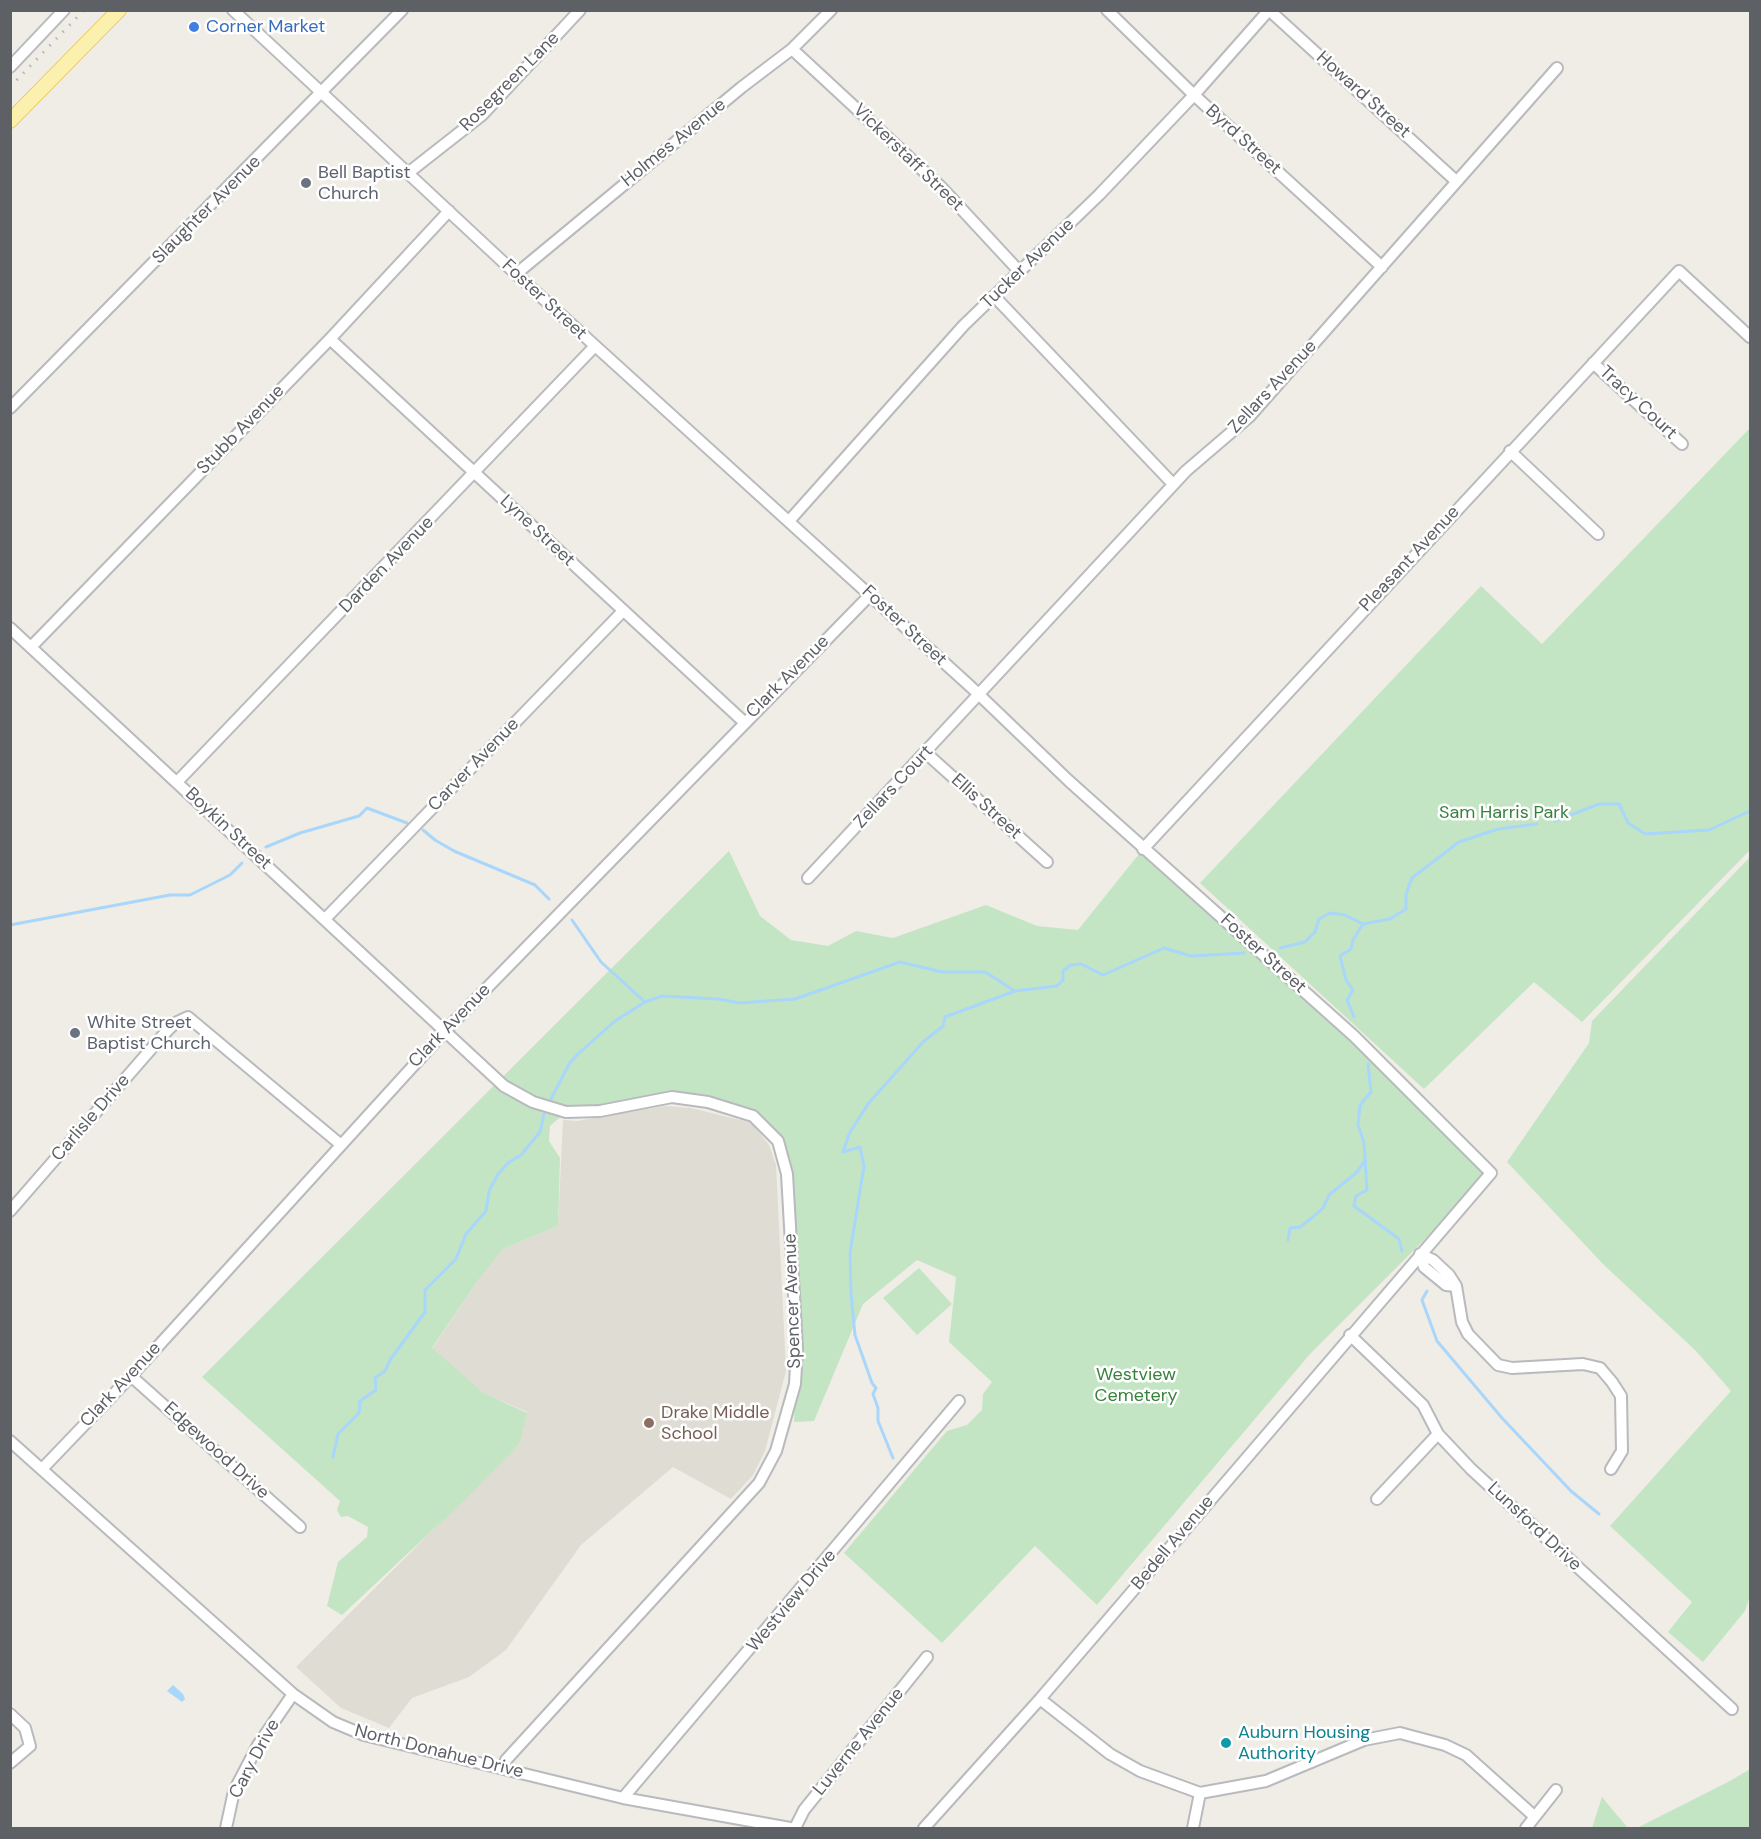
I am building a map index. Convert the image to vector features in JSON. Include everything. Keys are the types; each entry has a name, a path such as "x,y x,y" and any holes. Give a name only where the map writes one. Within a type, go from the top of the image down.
{"main road":[{"path":"10,121 119,10"}],"street":[{"path":"10,67 64,10"},
{"name":"Foster Street","path":"233,10 516,274 870,595 1143,849 1354,1036 1491,1173 1420,1254"},
{"name":"Slaughter Avenue","path":"10,408 402,10"},
{"name":"Rosegreen Lane","path":"408,173 483,115 580,10"},
{"name":"Holmes Avenue","path":"516,274 742,87 792,49 831,10"},
{"name":"Byrd Street","path":"1107,10 1194,96 1382,267"},
{"name":"Tucker Avenue","path":"789,521 964,325 1099,195 1194,96 1269,10"},
{"name":"Howard Street","path":"1269,10 1456,180"},
{"name":"Vickerstaff Street","path":"792,49 942,188 1019,271"},
{"name":"Zellars Avenue","path":"979,695 1173,484 1249,417 1557,68"},
{"name":"Stubb Avenue","path":"31,647 330,339 449,211"},
{"name":"Pleasant Avenue","path":"1143,849 1679,271 1750,337"},
{"path":"994,296 1173,484"},
{"name":"Lyne Street","path":"330,339 744,722"},
{"name":"Darden Avenue","path":"177,782 595,346"},
{"name":"Tracy Court","path":"1593,363 1682,444"},
{"path":"1510,452 1598,534"},
{"name":"Clark Avenue","path":"42,1469 131,1376 445,1031 870,595"},
{"name":"Carver Avenue","path":"325,919 623,611"},
{"name":"Boykin Street","path":"10,628 445,1031"},
{"name":"Zellars Court","path":"808,878 979,695"},
{"name":"Ellis Street","path":"926,753 1047,862"},
{"name":"Carlisle Drive","path":"10,1211 165,1033 175,1023 189,1017 340,1144"},
{"name":"Spencer Avenue","path":"445,1031 504,1086 533,1102 566,1112 600,1111 672,1098 708,1102 742,1111 763,1123 778,1141 787,1174 797,1348 795,1384 776,1451 759,1483 506,1760 504,1769"},
{"path":"1420,1254 1425,1268 1446,1285 1456,1286 1462,1322 1468,1334 1498,1365 1512,1368 1583,1364 1600,1368 1621,1396 1622,1451 1611,1469"},
{"name":"Bedell Avenue","path":"924,1828 1040,1699 1420,1254"},
{"name":"Lunsford Drive","path":"1350,1335 1422,1405 1438,1434 1496,1492 1732,1709"},
{"name":"Edgewood Drive","path":"131,1376 300,1527"},
{"name":"Westview Drive","path":"623,1798 959,1401"},
{"path":"1377,1499 1438,1434"},
{"name":"North Donahue Drive","path":"10,1441 293,1694 348,1729 623,1798 790,1828"},
{"name":"Luverne Avenue","path":"795,1828 804,1810 927,1657"},
{"name":"Cary Drive","path":"226,1828 234,1791 258,1745 293,1694"},
{"path":"1040,1699 1110,1754 1140,1771 1200,1793 1266,1780 1364,1740 1400,1733 1445,1745 1466,1755 1533,1816"},
{"path":"10,1714 25,1728 30,1746 10,1763"},
{"path":"1526,1828 1533,1816 1556,1790"},
{"path":"1193,1828 1200,1793"}],"shaded area":[{"name":"Drake Middle School","path":"665,1106 691,1108 752,1123 769,1145 776,1165 786,1371 765,1451 753,1475 731,1499 673,1467 581,1545 506,1650 469,1677 412,1698 389,1728 341,1708 296,1667 520,1443 527,1412 484,1393 432,1349 476,1283 503,1249 558,1226 563,1120 577,1121"}],"green space":[{"name":"Sam Harris Park","path":"1750,428 1750,850 1582,1022 1534,982 1424,1089 1200,883 1481,586 1542,644"},
{"name":"Westview Cemetery","path":"1143,849 1227,922 1491,1173 1310,1354 1097,1605 1035,1546 942,1643 844,1553 947,1431 967,1425 982,1410 983,1394 992,1382 949,1342 956,1277 917,1260 863,1304 814,1421 794,1422 795,1384 787,1174 778,1141 763,1123 672,1097 566,1112 550,1126 549,1141 560,1158 558,1226 503,1249 476,1283 432,1348 484,1393 527,1413 520,1443 466,1499 342,1615 327,1606 338,1562 367,1537 368,1527 348,1516 341,1517 337,1510 340,1501 202,1377 729,851 760,916 791,940 828,946 856,931 893,938 986,905 1037,926 1078,930"},
{"path":"1750,857 1750,1596 1745,1611 1703,1662 1668,1632 1692,1602 1610,1526 1731,1391 1696,1351 1603,1264 1507,1162 1589,1043 1592,1021"},
{"path":"919,1268 952,1304 917,1335 883,1298"},
{"path":"1750,1769 1750,1828 1637,1828 1730,1781"},
{"path":"1602,1797 1616,1814 1628,1828 1592,1828"}],"water":[{"path":"173,1685 183,1694 185,1699 182,1702 167,1691"}],"waterway":[{"path":"1555,821 1599,804 1619,804 1628,823 1645,834 1709,830 1750,811"},
{"path":"266,847 300,833 359,816 367,808 407,823"},
{"path":"1280,948 1305,942 1315,932 1319,919 1330,913 1345,915 1363,924 1390,919 1406,909 1406,894 1412,878 1459,842 1498,829 1537,824"},
{"path":"423,830 454,851 535,885 549,899"},
{"path":"10,925 170,895 190,895 230,875 242,863"},
{"path":"572,920 601,962 645,1002 662,996 718,999 740,1003 795,999 900,962 942,972 985,972 1015,991"},
{"path":"1354,1017 1347,1000 1353,990 1346,980 1340,956 1351,949 1353,940 1363,924"},
{"path":"893,1458 878,1421 878,1408 873,1394 876,1388 872,1383 855,1335 851,1294 850,1253 864,1166 860,1147 843,1152 849,1134 868,1104 923,1042 943,1026 945,1017 1015,991 1057,986 1063,980 1063,971 1071,965 1081,964 1103,975 1164,948 1191,956 1244,953"},
{"path":"551,1099 569,1064 578,1054 615,1021 645,1002"},
{"path":"1368,1064 1371,1092 1360,1105 1358,1125 1364,1143 1367,1190 1356,1196 1354,1206 1399,1239 1402,1251"},
{"path":"333,1457 338,1434 359,1413 360,1401 376,1390 375,1378 385,1371 390,1360 425,1312 425,1290 456,1259 466,1234 486,1211 489,1191 498,1174 508,1163 521,1155 540,1132 544,1114"},
{"path":"1288,1240 1290,1228 1300,1227 1313,1217 1323,1208 1329,1195 1356,1173 1364,1162"},
{"path":"1427,1291 1422,1300 1437,1341 1502,1418 1571,1491 1599,1514"}],"railway":[{"path":"10,87 84,10"}],"place":[{"name":"Corner Market","path":"194,27"},
{"name":"Bell Baptist Church","path":"306,183"},
{"name":"White Street Baptist Church","path":"75,1033"},
{"name":"Drake Middle School","path":"649,1423"},
{"name":"Auburn Housing Authority","path":"1226,1743"}]}
